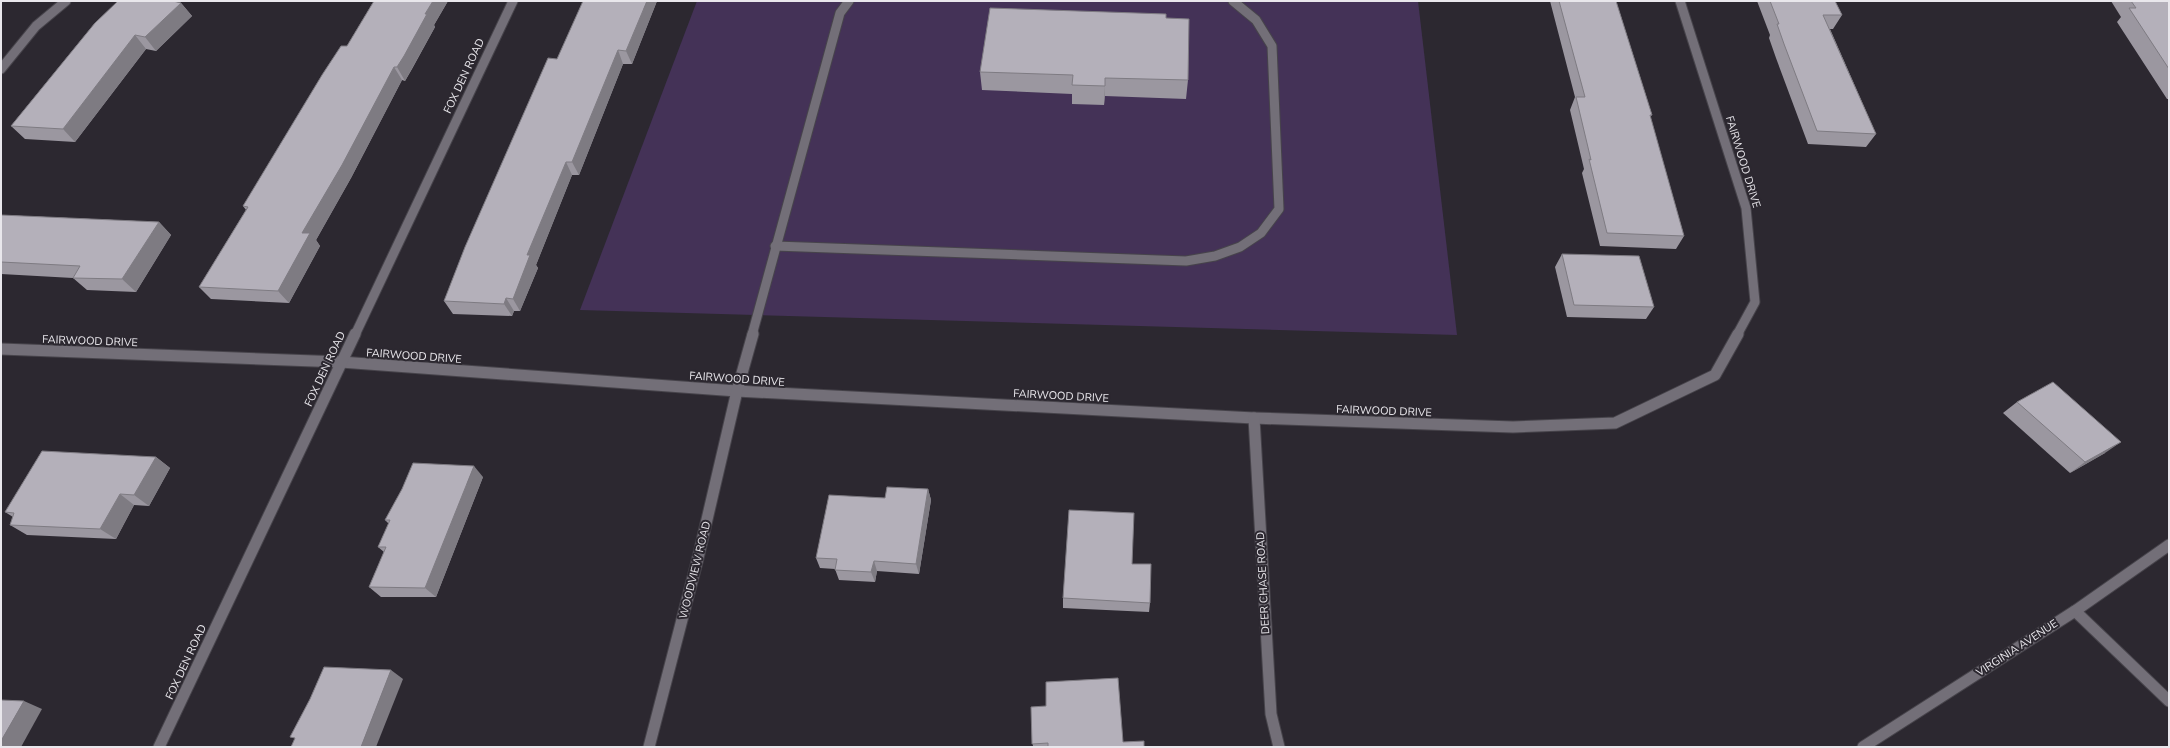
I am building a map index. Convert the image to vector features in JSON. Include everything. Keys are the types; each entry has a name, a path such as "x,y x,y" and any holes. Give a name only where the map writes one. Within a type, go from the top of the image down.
{"street":[{"path":"1,69 36,26 66,1"},
{"name":"FOX DEN ROAD","path":"160,747 513,1"},
{"name":"WOODVIEW ROAD","path":"649,747 698,558 737,391 775,246 840,13 849,1"},
{"path":"775,246 1186,261 1217,257 1250,243 1270,226 1279,209 1272,46 1265,31 1251,14 1233,1"},
{"name":"FAIRWOOD DRIVE","path":"1,349 341,362 737,391 1254,418 1513,428 1615,422 1715,375 1755,302 1746,208 1680,1"},
{"name":"DEER CHASE ROAD","path":"1254,418 1271,714 1279,747"},
{"name":"VIRGINIA AVENUE","path":"1863,747 2076,611 2169,545"},
{"path":"2076,611 2169,701"}],"shaded area":[{"path":"697,1 1418,1 1457,335 580,310"}],"building":[{"path":"118,1 173,1 181,3 145,37 135,35 63,129 11,126 95,23"},
{"path":"374,1 433,1 404,56 397,67 394,67 342,165 302,233 310,233 278,291 199,287 248,207 243,206 322,75 341,46 347,46"},
{"path":"583,1 647,1 626,51 618,50 572,162 566,162 527,255 530,255 513,299 506,298 504,304 444,301 465,247 548,58 557,59"},
{"path":"1559,1 1616,1 1652,115 1650,115 1684,236 1607,233 1576,97 1585,97"},
{"path":"1770,1 1835,1 1842,15 1823,15 1876,134 1817,131 1784,44 1777,24 1779,24"},
{"path":"2131,1 2169,1 2169,69 2129,8 2136,8"},
{"path":"990,8 1166,14 1166,18 1189,19 1188,80 1105,78 1105,86 1072,85 1073,75 980,72"},
{"path":"1,215 159,222 122,279 73,278 80,266 1,262"},
{"path":"1562,254 1639,256 1654,307 1574,305"},
{"path":"2053,382 2121,442 2085,462 2017,402"},
{"path":"42,451 156,457 134,495 120,494 100,529 10,525 14,513 5,512"},
{"path":"413,463 474,466 425,588 369,587 386,547 378,547 390,520 385,520 402,489"},
{"path":"887,487 928,489 916,564 874,561 871,572 835,570 837,559 816,558 829,495 885,498"},
{"path":"1069,510 1134,513 1132,564 1151,564 1150,603 1063,598"},
{"path":"324,667 391,670 361,747 291,747 295,738 290,737 310,699"},
{"path":"1118,678 1123,742 1144,741 1144,747 1048,747 1048,743 1032,744 1031,707 1046,706 1046,682"},
{"path":"1,700 24,701 1,741"}]}
